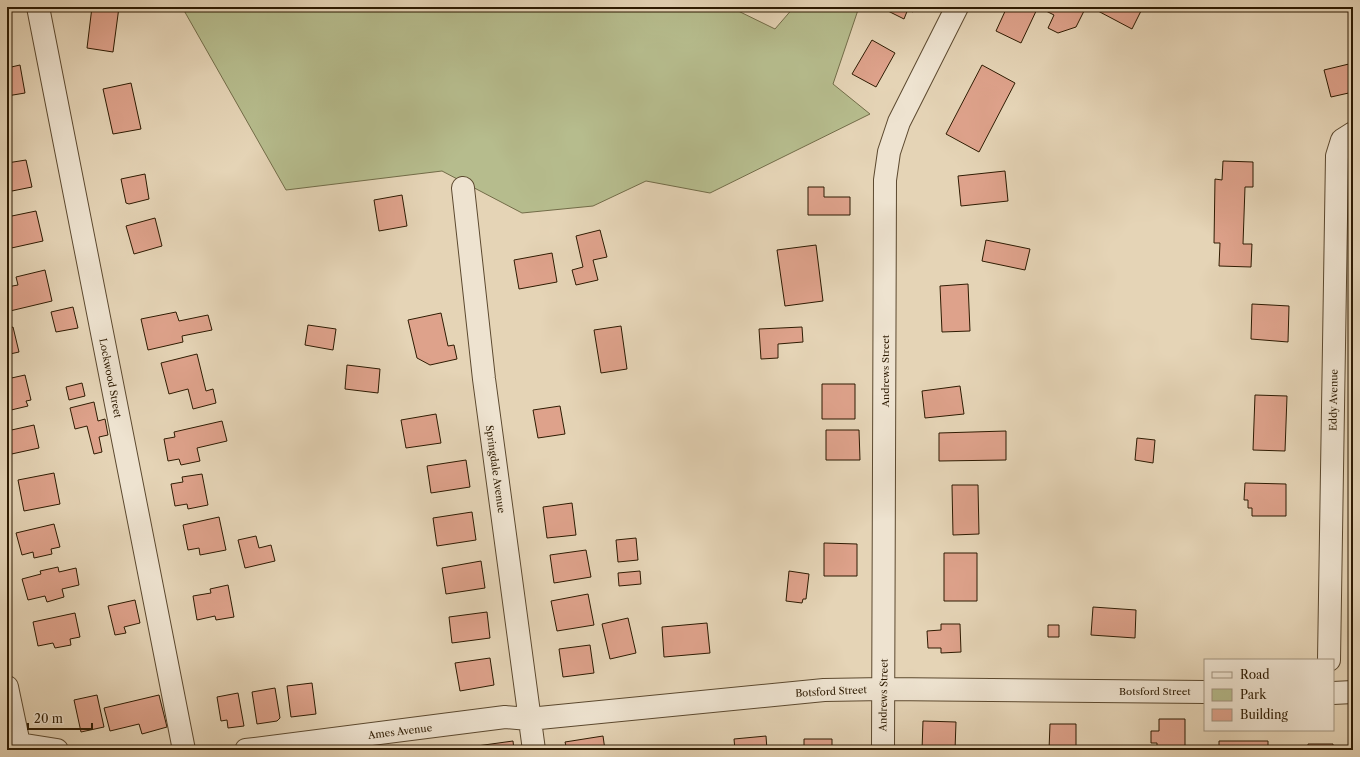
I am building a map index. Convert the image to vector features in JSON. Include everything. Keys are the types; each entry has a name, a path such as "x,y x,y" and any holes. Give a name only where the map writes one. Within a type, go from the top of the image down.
{"street":[{"name":"Lockwood Street","path":"38,7 184,750"},
{"name":"Andrews Street","path":"882,750 884,689 885,180 889,152 899,122 957,7"},
{"name":"Eddy Avenue","path":"1328,659 1336,171 1337,156 1348,137"},
{"name":"Springdale Avenue","path":"463,188 484,379 534,750"},
{"path":"7,687 19,744 57,750"},
{"name":"Botsford Street","path":"529,719 824,690 884,689 1204,692"},
{"path":"1334,693 1353,692"},
{"name":"Ames Avenue","path":"246,750 505,718 529,719"}],"green space":[{"path":"182,7 730,7 775,29 794,7 859,7 833,84 870,114 710,193 646,181 593,206 522,213 442,171 286,190"}],"building":[{"path":"92,7 119,7 113,52 87,48"},
{"path":"888,7 915,7 913,12 908,9 904,19 886,10"},
{"path":"1007,7 1038,7 1021,43 996,31"},
{"path":"1038,7 1086,7 1076,27 1058,33 1048,28 1054,15"},
{"path":"1098,7 1143,7 1132,29 1098,11"},
{"path":"872,40 895,53 876,87 852,74"},
{"path":"1353,63 1353,92 1331,97 1324,70"},
{"path":"20,65 25,93 7,96 7,68"},
{"path":"982,65 1015,83 979,152 946,134"},
{"path":"131,83 141,129 113,134 103,89"},
{"path":"26,160 32,187 7,192 7,163"},
{"path":"1223,161 1253,162 1253,187 1245,187 1243,244 1252,244 1251,267 1219,266 1220,243 1214,243 1215,179 1222,180"},
{"path":"1005,171 1008,201 961,206 958,176"},
{"path":"145,174 149,199 129,204 126,203 121,179"},
{"path":"808,187 824,187 824,197 850,197 850,215 808,215"},
{"path":"402,195 407,226 379,231 374,200"},
{"path":"36,211 43,241 7,249 7,217"},
{"path":"155,218 162,246 134,254 126,226"},
{"path":"600,230 607,257 593,260 598,280 576,285 572,270 583,267 576,236"},
{"path":"986,240 1030,249 1025,270 982,261"},
{"path":"816,245 823,301 785,306 777,250"},
{"path":"552,253 557,282 519,289 514,260"},
{"path":"45,270 52,301 10,311 7,297 7,287 18,285 16,277"},
{"path":"968,284 970,331 942,332 940,286"},
{"path":"1252,304 1289,306 1288,342 1251,339"},
{"path":"73,307 78,328 56,332 51,312"},
{"path":"176,312 179,321 208,315 212,330 182,336 183,342 148,350 141,319"},
{"path":"441,313 448,346 454,345 457,359 430,365 417,358 408,320"},
{"path":"308,325 336,329 333,350 305,345"},
{"path":"621,326 627,369 601,373 594,330"},
{"path":"13,327 19,352 10,354 11,359 7,360 7,329"},
{"path":"802,327 803,342 778,344 778,358 761,359 759,329"},
{"path":"197,354 206,391 213,389 216,403 193,409 188,389 169,394 161,363"},
{"path":"347,365 380,369 378,393 345,389"},
{"path":"25,375 31,400 26,401 28,406 7,411 7,379"},
{"path":"82,383 85,396 69,400 66,387"},
{"path":"822,384 855,384 855,419 822,419"},
{"path":"960,386 964,414 925,418 922,391"},
{"path":"1255,395 1287,396 1285,451 1253,450"},
{"path":"94,402 98,421 105,419 108,435 99,437 102,452 94,454 87,426 75,429 70,408"},
{"path":"560,406 565,434 538,438 533,410"},
{"path":"436,414 441,443 406,448 401,420"},
{"path":"222,421 227,441 197,448 200,461 181,465 179,459 168,461 164,439 175,437 174,432"},
{"path":"34,425 39,448 7,455 7,431"},
{"path":"826,430 859,430 860,460 826,460"},
{"path":"1006,431 1006,460 939,461 939,433"},
{"path":"1137,438 1155,440 1153,463 1135,460"},
{"path":"466,460 470,487 431,493 427,466"},
{"path":"54,473 60,504 24,511 18,480"},
{"path":"202,474 208,505 188,509 187,504 175,506 171,484 183,482 182,477"},
{"path":"1245,483 1286,484 1286,516 1252,516 1252,508 1248,508 1248,500 1244,500"},
{"path":"952,485 978,485 979,534 953,535"},
{"path":"572,503 576,535 547,538 543,507"},
{"path":"472,512 476,540 437,546 433,518"},
{"path":"219,517 226,550 200,555 199,548 188,550 183,525"},
{"path":"54,524 60,547 51,549 52,554 34,558 33,552 22,555 16,533"},
{"path":"256,536 259,548 271,545 275,561 245,568 238,540"},
{"path":"636,538 638,560 618,562 616,540"},
{"path":"824,543 857,544 857,576 824,576"},
{"path":"586,550 591,577 554,583 550,555"},
{"path":"944,553 977,553 977,601 944,601"},
{"path":"481,561 485,588 446,594 442,568"},
{"path":"58,567 59,572 76,568 79,585 62,589 64,597 47,602 45,596 28,600 22,579 41,574 40,571"},
{"path":"640,571 641,584 619,586 618,573"},
{"path":"789,571 809,574 806,599 803,599 802,603 786,601"},
{"path":"228,585 234,617 216,620 215,616 197,620 193,596 211,593 210,589"},
{"path":"588,594 594,625 557,631 551,601"},
{"path":"135,600 140,623 124,627 126,633 115,635 108,606"},
{"path":"1093,607 1136,610 1135,638 1091,635"},
{"path":"487,612 490,638 452,643 449,617"},
{"path":"75,613 80,637 70,639 71,645 55,648 53,643 38,646 33,622"},
{"path":"628,618 636,653 610,659 602,624"},
{"path":"707,623 710,653 664,657 662,627"},
{"path":"941,624 960,624 961,652 941,653 941,648 928,648 927,631 941,630"},
{"path":"1048,625 1059,625 1059,637 1048,637"},
{"path":"590,645 594,673 563,677 559,649"},
{"path":"490,658 494,685 460,691 455,663"},
{"path":"312,683 316,714 291,717 287,686"},
{"path":"275,688 280,718 277,721 257,724 252,692"},
{"path":"238,693 244,726 228,728 227,720 221,721 217,697"},
{"path":"97,695 104,727 81,732 74,700"},
{"path":"159,695 167,727 142,734 139,724 110,731 104,708"},
{"path":"1159,719 1185,719 1185,750 1157,749 1157,743 1151,743 1151,731 1159,731"},
{"path":"923,721 956,722 955,750 922,750"},
{"path":"1050,724 1076,724 1076,750 1049,750"},
{"path":"603,736 605,750 567,750 565,742"},
{"path":"766,736 767,750 735,750 734,739"},
{"path":"804,739 832,739 832,750 804,750"},
{"path":"513,741 514,750 448,750"},
{"path":"1219,741 1268,741 1268,750 1219,750"},
{"path":"1308,744 1333,744 1333,750 1308,750"}]}
